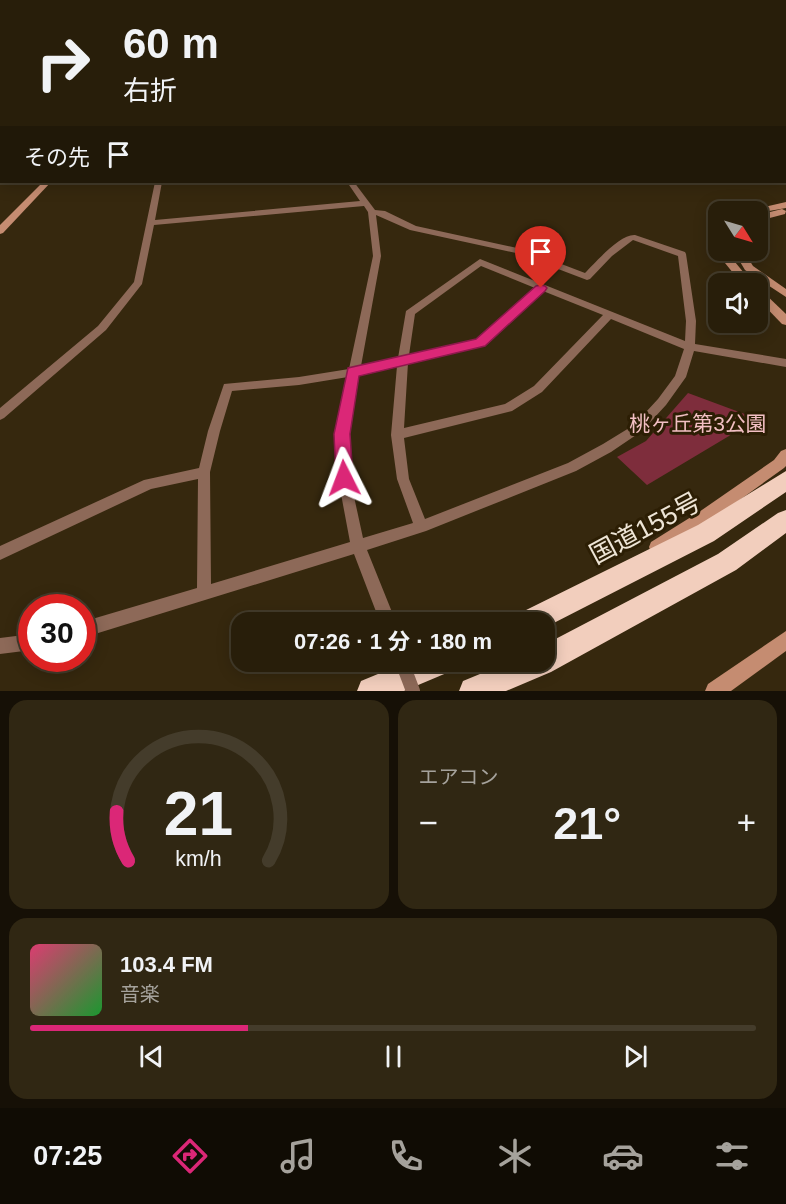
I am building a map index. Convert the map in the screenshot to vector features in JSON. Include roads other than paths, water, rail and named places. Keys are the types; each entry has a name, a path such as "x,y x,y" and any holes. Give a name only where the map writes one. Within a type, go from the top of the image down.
{"highway":[{"name":"国道155号","path":"555,611 706,533 786,480"},
{"path":"555,654 727,561 786,520"},
{"path":"371,691 416,672"},
{"path":"473,691 517,672"}],"main road":[{"path":"0,231 46,183"},
{"path":"768,208 786,205"},
{"path":"768,216 786,211"},
{"path":"729,261 739,273"},
{"path":"745,261 749,268 786,294"},
{"path":"768,303 786,321"},
{"path":"555,611 704,518 779,464 786,455"},
{"path":"715,691 786,640"}],"street":[{"path":"0,415 102,328 139,282 158,183"},
{"path":"352,183 369,208 377,256 342,434 344,478 358,545 384,612"},
{"path":"96,626 421,527 572,467 608,448 638,428 662,402 680,377 690,346 691,321 682,254 632,237 609,254 587,277 519,251 413,228 369,208 152,223"},
{"path":"421,527 404,481 397,435 402,362 410,313 480,262 690,346 786,363"},
{"path":"204,594 204,472 228,387 299,381 353,372 480,343 541,288"},
{"path":"397,435 508,408 538,389 609,315"},
{"path":"0,553 149,484 204,472"},
{"path":"0,646 18,644"},
{"path":"406,672 413,691"}],"park label":[{"name":"桃ヶ丘第3公園","path":"698,424"}]}
